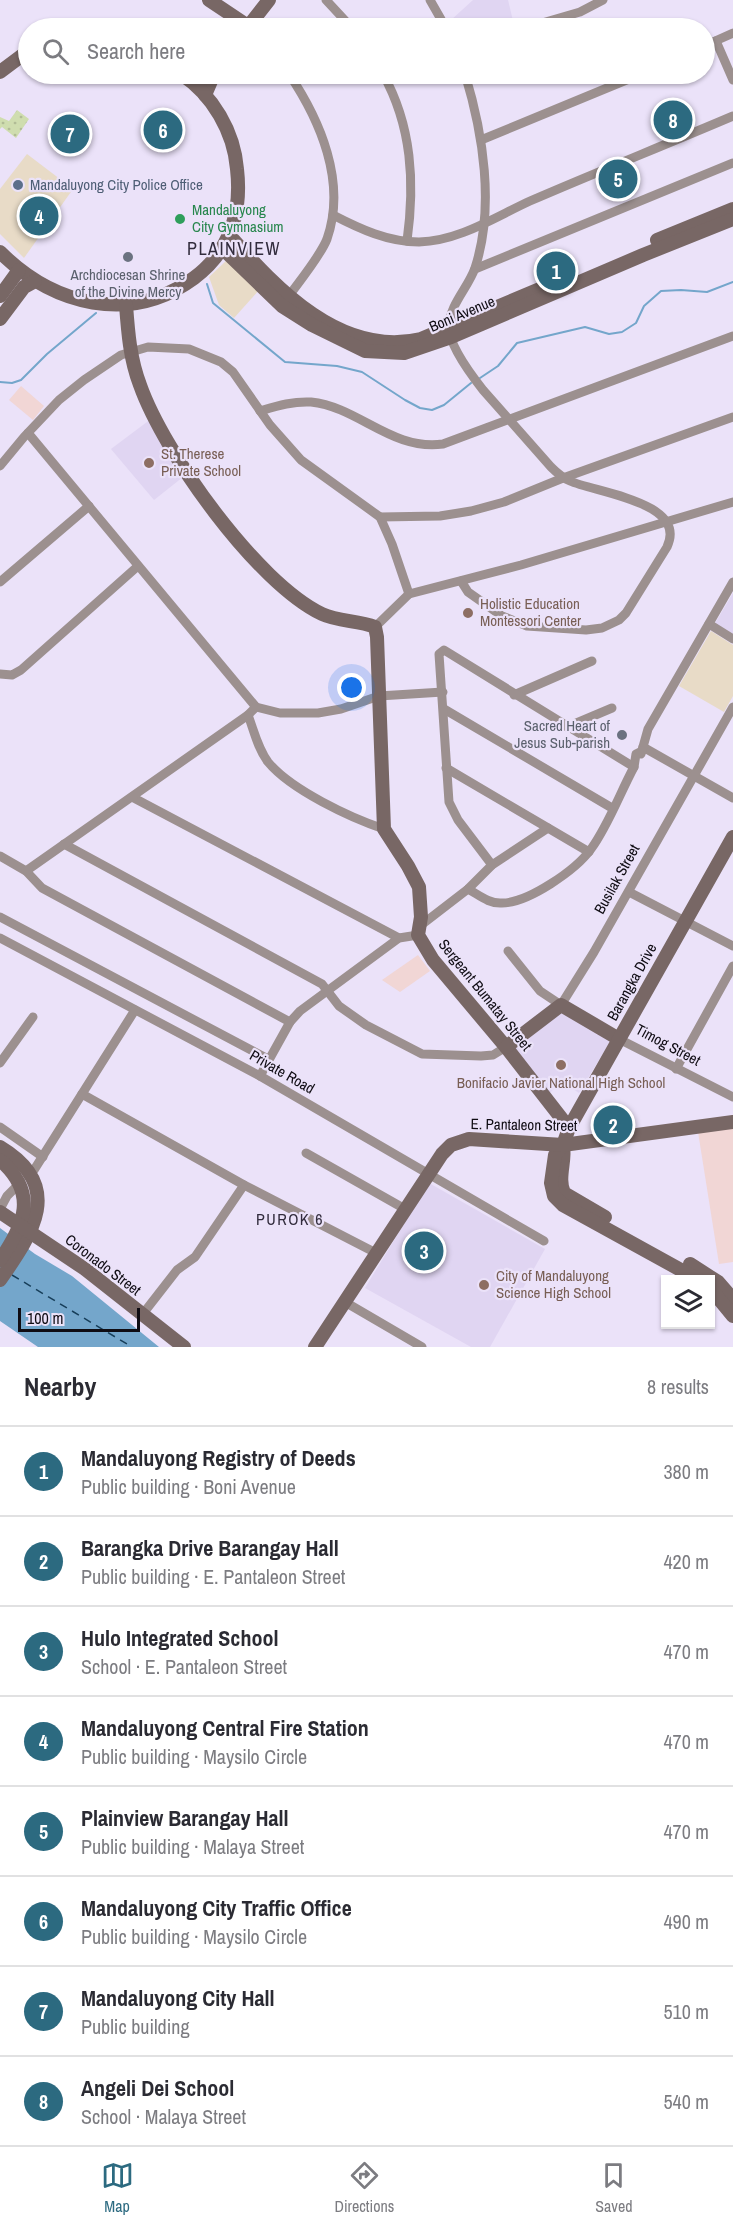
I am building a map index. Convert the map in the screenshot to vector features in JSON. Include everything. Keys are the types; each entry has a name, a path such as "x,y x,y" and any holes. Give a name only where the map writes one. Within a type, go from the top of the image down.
{"main road":[{"path":"208,0 236,18"},
{"path":"258,18 269,0"},
{"path":"262,18 279,0"},
{"path":"0,72 18,58"},
{"path":"0,252 35,281 72,298 92,303 126,305 155,300 178,288 205,269 226,242 238,201 237,160 227,128 205,95 192,84"},
{"path":"205,95 210,84"},
{"name":"Boni Avenue","path":"226,242 312,325 365,351 404,353 733,209"},
{"name":"Boni Avenue","path":"450,333 733,219"},
{"path":"0,296 19,270"},
{"path":"0,320 24,287 35,281"},
{"path":"126,305 130,351 140,387 172,450 218,516 253,557 283,586 322,614 375,627 380,696 384,829 419,887 421,899 419,931"},
{"name":"Barangka Drive","path":"690,1275 559,1202 554,1196 551,1183 555,1155 569,1128 733,837"},
{"name":"Sergeant Bumatay Street","path":"419,931 434,960 569,1128"},
{"name":"Timog Street","path":"561,1005 620,1039"},
{"name":"Busilak Street","path":"506,1047 561,1005"},
{"name":"E. Pantaleon Street","path":"315,1347 442,1154 457,1141 470,1139 562,1145 733,1122"},
{"name":"Barangka Drive","path":"562,1145 565,1157 561,1187 567,1196 703,1271 718,1282 733,1299"},
{"path":"0,1147 27,1171 36,1187 38,1208 37,1218 27,1239 0,1280"},
{"path":"0,1160 21,1185 25,1208 16,1234 0,1260"},
{"name":"Coronado Street","path":"1,1208 85,1269 184,1347"},
{"path":"715,1293 733,1316"}],"street":[{"path":"326,0 343,18"},
{"path":"430,0 440,18"},
{"path":"559,18 580,12 603,0"},
{"path":"733,33 716,41 733,80"},
{"path":"285,301 324,244 333,215 334,193 329,160 319,126 296,84"},
{"path":"388,84 397,103 410,159 412,188 407,241"},
{"path":"461,582 468,592 502,616 527,626 586,630 602,628 619,620 626,613 667,547 672,531 666,520 642,504 563,478 472,376 450,333 452,311 475,269 483,223 484,180 481,140 478,119 468,84"},
{"path":"481,140 617,84"},
{"path":"333,215 377,236 407,241 432,241 447,238 733,116"},
{"path":"475,269 733,163"},
{"path":"260,411 292,402 313,402 340,410 396,438 421,446 443,444 733,336"},
{"path":"0,466 28,433 75,386 111,361 130,351 148,347 189,349 209,356 233,372 260,411 301,460 380,517 410,594"},
{"path":"380,517 440,516 504,502 563,478 733,417"},
{"path":"28,433 256,707 280,713 318,713 341,709 380,696 443,692"},
{"path":"375,627 410,594 521,566 666,520 733,502"},
{"path":"0,582 89,506"},
{"path":"0,674 12,675 21,670 138,566"},
{"path":"468,890 489,901 501,904 518,901 536,894 589,852 635,764 636,754 643,749 644,737 648,729 733,582"},
{"path":"709,624 733,639"},
{"path":"492,865 454,814 449,802 439,654 442,651 444,650 567,727 635,764"},
{"path":"514,695 592,661"},
{"path":"26,871 248,715 256,707"},
{"name":"Busilak Street","path":"561,1005 629,892 733,707"},
{"path":"567,727 612,708"},
{"path":"444,709 612,808"},
{"path":"248,715 263,753 278,772 319,799 364,822 384,829"},
{"path":"643,749 733,798"},
{"path":"446,768 589,852"},
{"path":"132,797 399,938"},
{"path":"260,1076 267,1059 290,1022 300,1011 399,938 419,931 468,890 492,865 548,828"},
{"path":"64,844 311,977 328,990 339,1006 366,1025 422,1054 481,1056 493,1055 506,1047"},
{"path":"0,856 26,871 42,888 290,1022"},
{"path":"629,892 733,946"},
{"path":"0,917 267,1059"},
{"name":"Private Road","path":"0,938 260,1076 544,1241"},
{"name":"Timog Street","path":"508,951 540,991 561,1005"},
{"path":"676,1068 733,966"},
{"path":"0,1127 38,1166 135,1010"},
{"path":"0,1063 33,1017"},
{"name":"Timog Street","path":"620,1039 733,1097"},
{"path":"82,1094 244,1185 378,1254"},
{"path":"306,1153 405,1209"},
{"path":"142,1315 177,1270 195,1257 244,1185"},
{"path":"1,1208 17,1190"},
{"path":"345,1302 422,1347"}],"shaded area":[{"path":"473,0 508,0 512,18 453,18"},
{"path":"27,154 73,189 24,258 0,234 0,189"},
{"path":"228,259 260,289 234,318 219,305 209,277"},
{"path":"21,386 44,406 33,420 9,400"},
{"name":"St. Therese Private School","path":"151,419 183,477 154,500 111,449"},
{"path":"733,593 733,636 714,625"},
{"path":"711,631 733,645 733,696 724,712 679,686"},
{"path":"418,955 430,971 400,992 382,980"},
{"name":"Bonifacio Javier National High School","path":"558,1011 611,1040 579,1093 561,1081 549,1094 514,1050"},
{"path":"733,1126 733,1262 719,1264 698,1132"},
{"path":"429,1183 545,1249 490,1347 471,1347 365,1288"}],"green space":[{"path":"17,110 29,119 16,138 2,127 0,129 0,117 9,121"}],"water":[{"path":"0,1228 35,1254 72,1276 159,1347 38,1347 0,1321"}],"waterway":[{"path":"480,378 498,366 517,343 585,327 609,334 622,332 636,323 644,306 661,291 707,292 733,282"},
{"path":"207,284 213,303 285,362 337,366 362,372 405,400 420,408 432,410 444,405 471,383"},
{"path":"0,382 12,383 21,380 47,354 96,313"}],"ferry route":[{"path":"12,1275 132,1347"}],"place":[{"name":"Angeli Dei School","path":"673,120"},
{"name":"Mandaluyong City Traffic Office","path":"163,130"},
{"name":"Mandaluyong City Hall","path":"70,134"},
{"name":"Plainview Barangay Hall","path":"618,179"},
{"name":"Mandaluyong City Police Office","path":"18,185"},
{"name":"Mandaluyong Central Fire Station","path":"39,216"},
{"name":"Mandaluyong City Gymnasium","path":"180,219"},
{"name":"Archdiocesan Shrine of the Divine Mercy","path":"128,257"},
{"name":"Mandaluyong Registry of Deeds","path":"556,271"},
{"name":"St. Therese Private School","path":"149,463"},
{"name":"Holistic Education Montessori Center","path":"468,613"},
{"name":"Sacred Heart of Jesus Sub-parish","path":"622,735"},
{"name":"Bonifacio Javier National High School","path":"561,1065"},
{"name":"Barangka Drive Barangay Hall","path":"613,1125"},
{"name":"Hulo Integrated School","path":"424,1251"},
{"name":"City of Mandaluyong Science High School","path":"484,1285"}],"district":[{"name":"PLAINVIEW","path":"234,249"},
{"name":"PUROK 6","path":"290,1219"}]}
